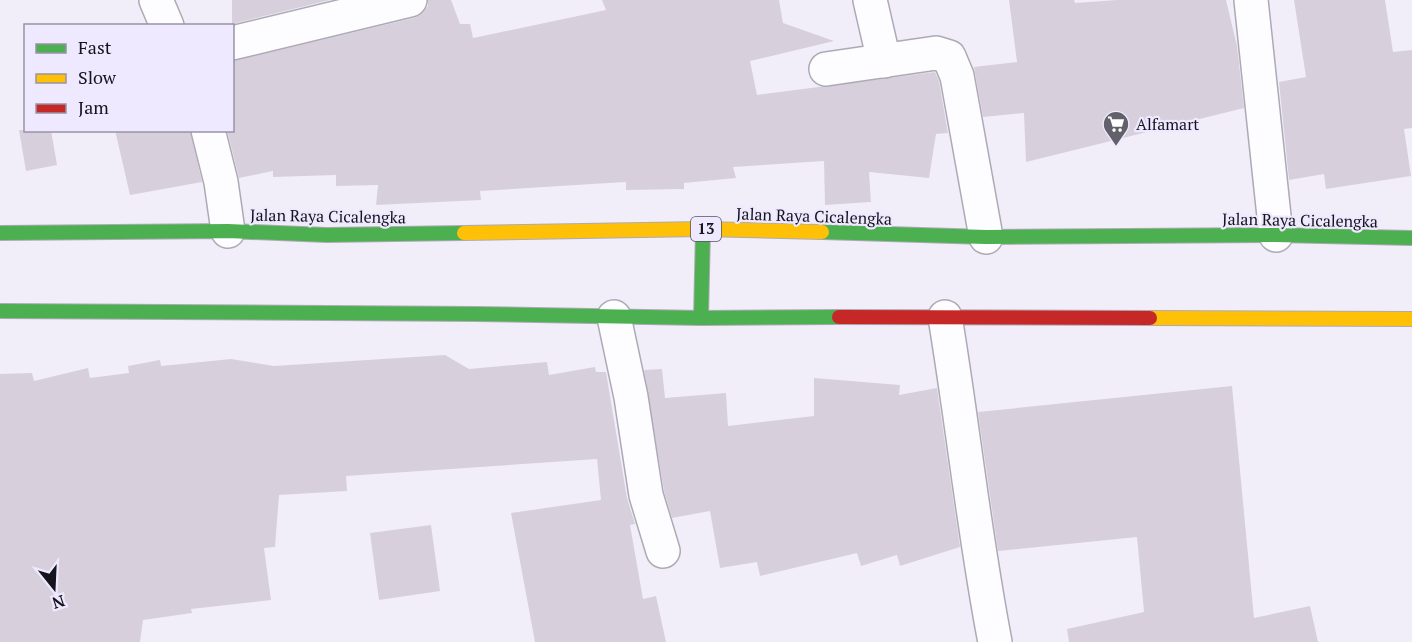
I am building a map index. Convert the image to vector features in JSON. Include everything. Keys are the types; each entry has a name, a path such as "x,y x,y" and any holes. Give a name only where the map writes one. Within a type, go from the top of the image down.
{"highway":[{"name":"Jalan Raya Cicalengka","path":"0,233 228,231 327,235 703,229 986,237 1276,235 1412,238"},
{"path":"701,318 703,229"},
{"path":"0,311 701,318 945,316 1412,319"}],"street":[{"path":"156,0 166,24"},
{"path":"234,43 410,0"},
{"path":"870,0 884,61"},
{"path":"1251,0 1276,235"},
{"path":"826,69 936,53 949,57 957,75 986,237"},
{"path":"208,132 221,182 228,231"},
{"path":"945,316 957,387 981,570 995,642"},
{"path":"614,317 631,397 646,495 663,551"}],"building":[{"path":"232,0 330,0 232,24"},
{"path":"428,0 451,0 460,24 470,24 473,38 606,10 602,0 779,0 783,23 834,41 750,61 757,95 935,72 939,81 948,133 936,134 929,178 869,172 871,202 825,205 824,161 733,167 736,178 684,183 684,189 626,190 626,182 480,191 481,200 376,205 378,185 336,186 336,175 273,177 273,171 239,178 228,132 234,132 234,61 414,18 423,13 428,6"},
{"path":"1009,0 1074,0 1075,3 1117,0 1226,0 1237,46 1244,108 1026,162 1024,113 983,117 974,67 1017,62"},
{"path":"1294,0 1385,0 1393,52 1412,50 1412,128 1404,129 1411,176 1326,189 1324,174 1289,180 1279,82 1306,77"},
{"path":"19,130 51,132 57,165 26,171"},
{"path":"115,132 190,132 202,182 130,195"},
{"path":"445,355 469,369 547,362 549,375 595,367 596,372 606,372 627,498 635,524 630,525 643,599 656,596 666,642 535,642 511,513 601,500 597,459 346,476 347,491 279,495 275,547 264,548 271,600 191,609 192,613 143,620 140,642 0,642 0,374 32,373 34,381 88,368 90,378 129,373 128,366 160,360 161,366 231,359 274,366"},
{"path":"662,369 665,398 726,393 728,426 814,416 814,378 900,385 899,395 937,388 960,547 900,566 897,555 861,566 857,553 760,576 757,562 720,568 710,511 672,518 664,491 644,370"},
{"path":"1232,386 1254,618 1310,606 1318,642 1069,642 1067,629 1144,612 1137,537 998,551 978,412"},
{"path":"431,525 440,591 379,600 370,533"}],"traffic: fast":[{"path":"701,318 703,229"},
{"path":"0,233 228,231 327,235 464,233"},
{"path":"822,232 986,237 1276,235 1412,238"},
{"path":"0,311 701,318 839,317"}],"traffic: slow":[{"path":"464,233 703,229 822,232"},
{"path":"1150,318 1412,319"}],"traffic: jam":[{"path":"839,317 1150,318"}],"place":[{"name":"Alfamart","path":"1116,147"}]}
